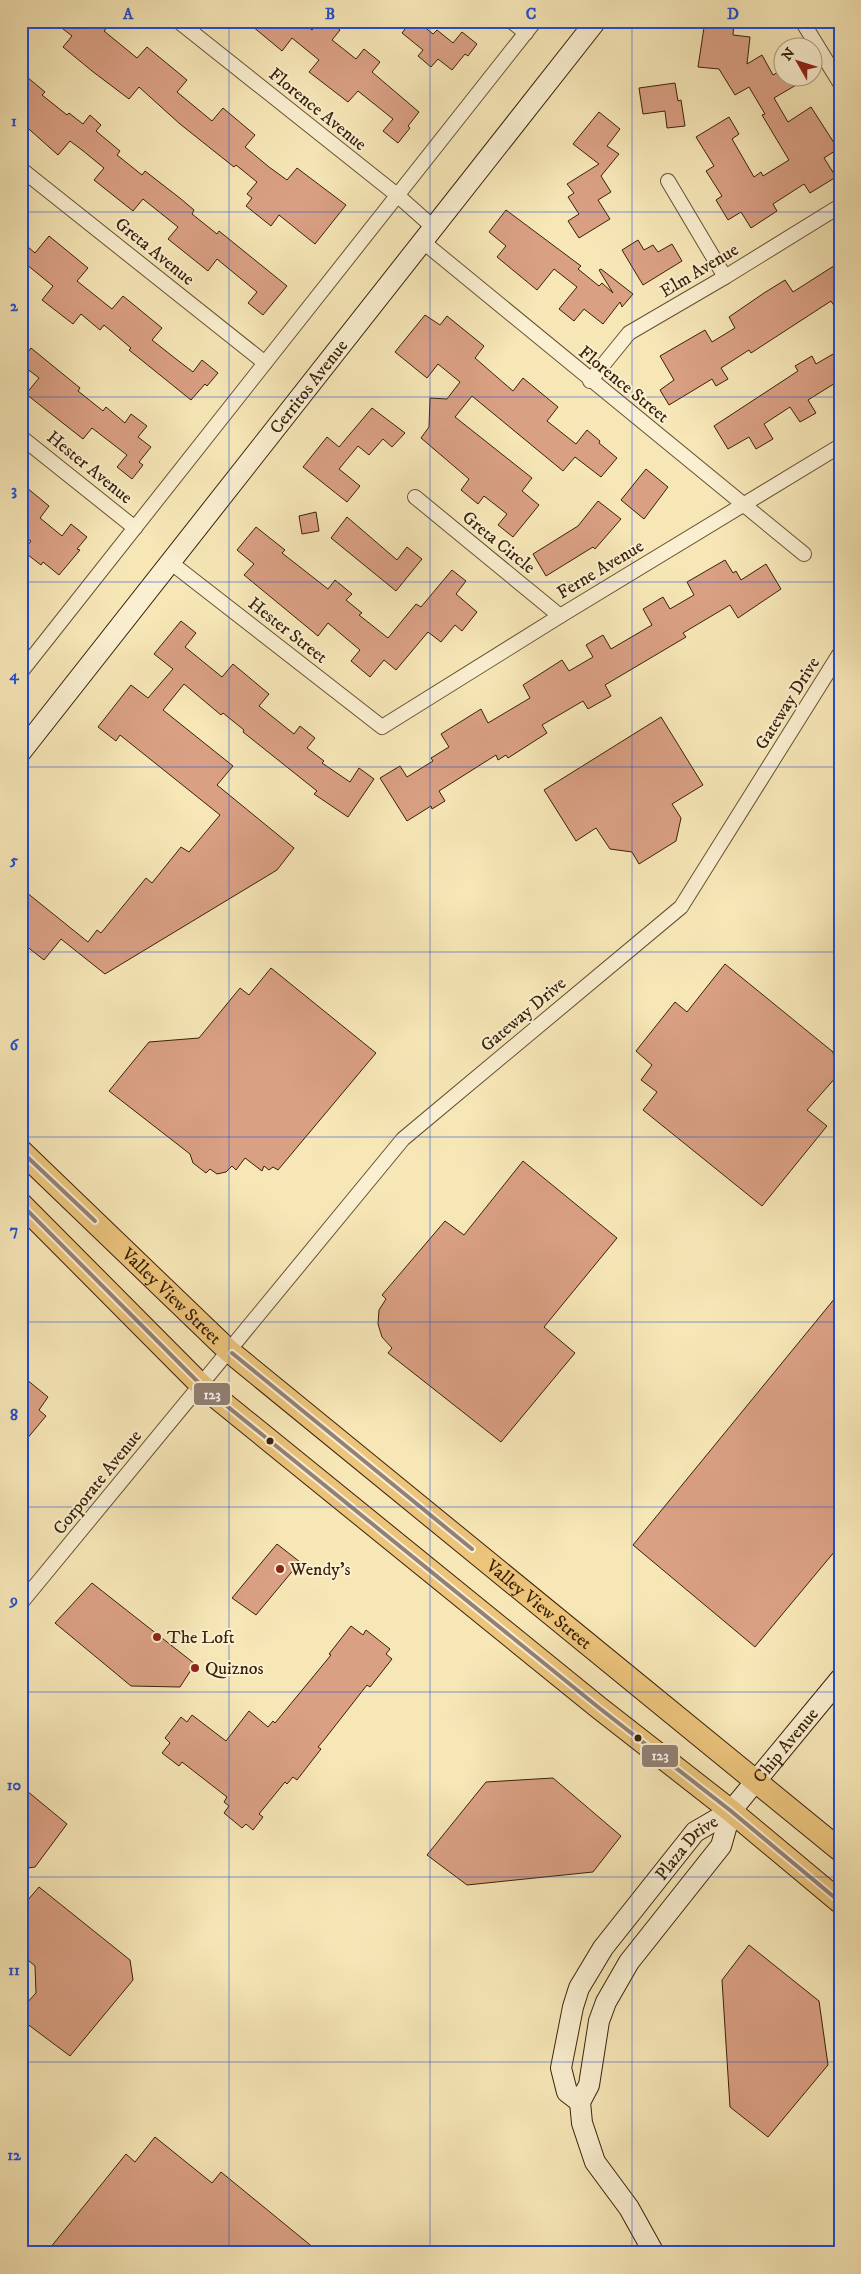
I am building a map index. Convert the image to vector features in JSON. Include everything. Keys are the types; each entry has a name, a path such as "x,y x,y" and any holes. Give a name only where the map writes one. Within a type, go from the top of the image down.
{"main road":[{"name":"Valley View Street","path":"21,1151 229,1351 840,1850"},
{"path":"21,1204 201,1385 590,1701 731,1811 840,1902"}],"street":[{"name":"Florence Avenue","path":"178,21 397,195 428,234"},
{"path":"511,21 526,33"},
{"path":"21,672 535,21"},
{"name":"Cerritos Avenue","path":"21,752 596,21"},
{"path":"802,21 840,83"},
{"name":"Greta Avenue","path":"21,169 265,363"},
{"path":"668,182 725,277"},
{"name":"Elm Avenue","path":"590,381 629,333 725,277 840,206"},
{"name":"Florence Street","path":"428,234 590,381 804,554"},
{"name":"Hester Avenue","path":"21,437 135,528"},
{"name":"Ferne Avenue","path":"382,727 560,616 840,446"},
{"name":"Greta Circle","path":"415,497 560,616"},
{"name":"Hester Street","path":"170,562 382,727"},
{"name":"Gateway Drive","path":"201,1385 403,1138 681,907 840,653"},
{"name":"Corporate Avenue","path":"21,1603 201,1385"},
{"name":"Chip Avenue","path":"731,1811 840,1679"},
{"name":"Plaza Drive","path":"731,1811 721,1846 630,1962 606,2002 599,2021 590,2085 580,2102 567,2092 561,2068 573,2007 579,1988 603,1948 695,1832 731,1811"},
{"path":"580,2102 582,2123 595,2162 629,2208 654,2253"}],"building":[{"path":"53,21 113,21 104,31 137,58 147,47 187,80 177,92 212,121 223,108 255,135 245,147 269,167 287,180 297,168 346,205 315,244 279,215 271,226 246,206 252,198 247,194 257,182 236,165 234,167 180,124 139,87 129,99 92,71 63,47 72,36"},
{"path":"246,21 302,21 312,30 319,21 329,21 340,30 332,40 356,59 364,49 380,62 372,72 419,112 408,126 410,128 398,143 383,131 393,119 358,91 348,102 309,72 319,60 292,38 282,51"},
{"path":"394,21 417,21 433,34 437,30 453,43 462,32 477,44 468,56 465,54 452,70 438,59 431,67 418,56 423,50 402,33 405,29"},
{"path":"705,21 734,21 733,35 750,37 747,64 762,55 774,74 774,88 791,88 774,98 788,122 811,107 838,149 824,158 836,177 810,193 804,184 773,204 777,211 751,228 741,212 728,220 716,200 722,196 706,171 714,166 696,137 729,117 739,134 732,139 754,177 761,172 763,176 789,160 762,115 765,114 749,87 735,95 719,69 698,67"},
{"path":"21,72 45,92 42,95 67,115 69,113 83,124 90,115 101,125 96,131 120,151 117,155 142,175 145,171 194,210 192,214 217,234 219,231 287,286 263,315 248,303 257,292 217,259 208,271 168,239 178,227 143,199 133,211 94,180 104,168 82,150 70,141 58,155 21,122"},
{"path":"675,83 678,101 681,100 685,126 667,128 665,111 643,114 639,88"},
{"path":"599,112 620,129 607,146 619,154 601,176 611,192 598,200 610,219 579,238 568,221 579,214 568,197 574,193 567,184 599,164 573,144"},
{"path":"506,210 581,266 578,269 599,286 602,283 613,293 599,270 601,269 633,294 622,307 620,302 603,324 584,309 574,321 559,309 577,287 554,269 537,290 497,257 506,246 489,232"},
{"path":"49,236 88,268 77,281 112,309 123,296 162,328 152,340 193,372 202,360 218,373 207,386 205,384 191,400 129,350 131,348 104,325 100,330 81,314 73,324 42,300 53,286 21,260 21,241 35,253"},
{"path":"638,240 644,250 653,245 658,252 672,244 682,261 643,285 622,250"},
{"path":"840,262 840,315 831,301 751,353 749,350 721,368 728,379 716,386 712,379 669,405 660,390 674,380 660,356 705,330 712,342 735,328 729,317 764,293 785,280 793,292"},
{"path":"425,315 440,325 447,316 484,346 475,358 513,391 523,378 558,407 547,421 576,444 587,430 617,458 601,477 575,457 563,471 472,396 455,417 532,478 522,491 539,505 513,537 498,525 507,514 484,496 478,504 461,490 469,479 421,438 429,427 430,398 447,399 460,382 438,364 427,378 395,352"},
{"path":"21,347 28,352 31,348 80,388 78,391 103,411 106,407 125,423 131,414 147,426 138,437 151,447 139,462 143,465 132,479 117,467 127,455 92,428 83,439 26,394 39,378 21,364"},
{"path":"840,350 840,380 808,400 816,413 800,422 790,407 764,424 773,439 756,449 749,437 728,449 714,426 798,371 795,366 812,356 816,364"},
{"path":"372,408 405,433 392,447 383,439 369,455 358,446 339,469 360,486 347,502 303,467 327,437 339,447"},
{"path":"646,469 668,487 644,519 621,500"},
{"path":"21,483 49,506 40,518 62,536 71,524 87,537 77,549 80,550 59,575 43,562 41,565 23,551 31,541 21,534"},
{"path":"598,501 621,519 595,549 593,547 546,576 533,554 578,526"},
{"path":"316,512 319,531 302,534 299,516"},
{"path":"347,517 397,560 407,547 422,559 396,591 331,538"},
{"path":"256,527 285,550 282,553 328,589 335,580 352,594 346,600 362,613 359,615 388,638 416,604 421,607 452,570 466,581 456,594 477,612 462,631 455,625 441,642 428,632 396,670 384,660 370,677 351,661 360,650 328,623 318,636 244,575 254,564 237,550"},
{"path":"725,560 733,573 736,571 741,580 766,564 781,589 738,618 730,605 683,633 686,637 605,685 611,696 588,709 583,701 542,725 547,733 508,758 506,755 498,760 496,755 439,791 445,801 432,809 431,806 407,821 380,778 400,766 407,777 433,761 431,758 449,747 441,734 481,709 488,723 530,698 523,685 562,660 569,671 593,657 586,645 603,635 611,649 652,625 643,609 663,597 670,609 694,595 687,582"},
{"path":"181,621 196,633 185,647 222,677 233,664 269,694 259,706 294,734 300,726 315,738 307,748 324,761 322,763 350,782 359,768 374,779 348,817 314,794 317,791 243,732 244,730 223,713 221,715 184,684 163,710 233,766 217,785 294,848 277,870 105,974 61,939 44,960 21,942 21,888 88,942 97,930 101,933 146,878 152,883 181,847 189,852 220,815 120,735 116,741 98,727 131,685 148,698 173,669 154,654"},
{"path":"661,717 703,785 672,804 681,818 676,841 639,864 632,852 610,849 596,828 576,841 544,790"},
{"path":"725,964 833,1052 837,1076 807,1110 827,1126 762,1206 643,1110 657,1092 641,1080 652,1065 636,1051 675,1002 687,1012"},
{"path":"271,968 376,1053 278,1170 273,1167 269,1170 264,1166 262,1171 245,1158 236,1170 232,1166 226,1172 217,1174 210,1169 206,1173 193,1163 190,1154 109,1091 149,1042 199,1038 240,988 249,995"},
{"path":"523,1161 617,1238 544,1327 575,1353 501,1442 388,1353 392,1348 382,1337 378,1324 379,1310 386,1299 382,1295 445,1221 464,1235"},
{"path":"840,1292 840,1545 755,1647 633,1545"},
{"path":"21,1375 48,1397 39,1410 46,1416 21,1446"},
{"path":"277,1544 300,1562 256,1615 232,1598"},
{"path":"92,1583 195,1664 180,1687 131,1686 55,1623"},
{"path":"351,1626 363,1635 366,1630 390,1649 386,1654 392,1659 370,1687 367,1685 318,1747 321,1749 297,1780 293,1777 287,1784 285,1782 259,1814 263,1817 253,1830 246,1824 242,1828 224,1813 229,1806 224,1802 227,1797 182,1762 179,1766 162,1753 170,1743 165,1738 181,1717 187,1722 192,1715 226,1741 249,1711 268,1727 273,1721 275,1723 331,1655 329,1654"},
{"path":"553,1778 621,1836 593,1872 467,1885 427,1855 486,1782"},
{"path":"21,1786 67,1824 35,1867 21,1869"},
{"path":"39,1887 130,1960 133,1980 70,2056 26,2023 25,2005 36,1993 35,1966 21,1954 21,1908"},
{"path":"749,1945 819,2001 828,2065 768,2137 730,2107 722,1980"},
{"path":"155,2137 212,2183 221,2172 320,2253 46,2253 126,2154 135,2162"}],"transit line":[{"name":"123","path":"21,1151 95,1221"},
{"name":"123","path":"21,1204 201,1385 598,1707 731,1811 840,1902"},
{"name":"123","path":"232,1353 472,1549"}],"place":[{"name":"Wendy's","path":"280,1569"},
{"name":"The Loft","path":"157,1637"},
{"name":"Quiznos","path":"195,1668"}]}
